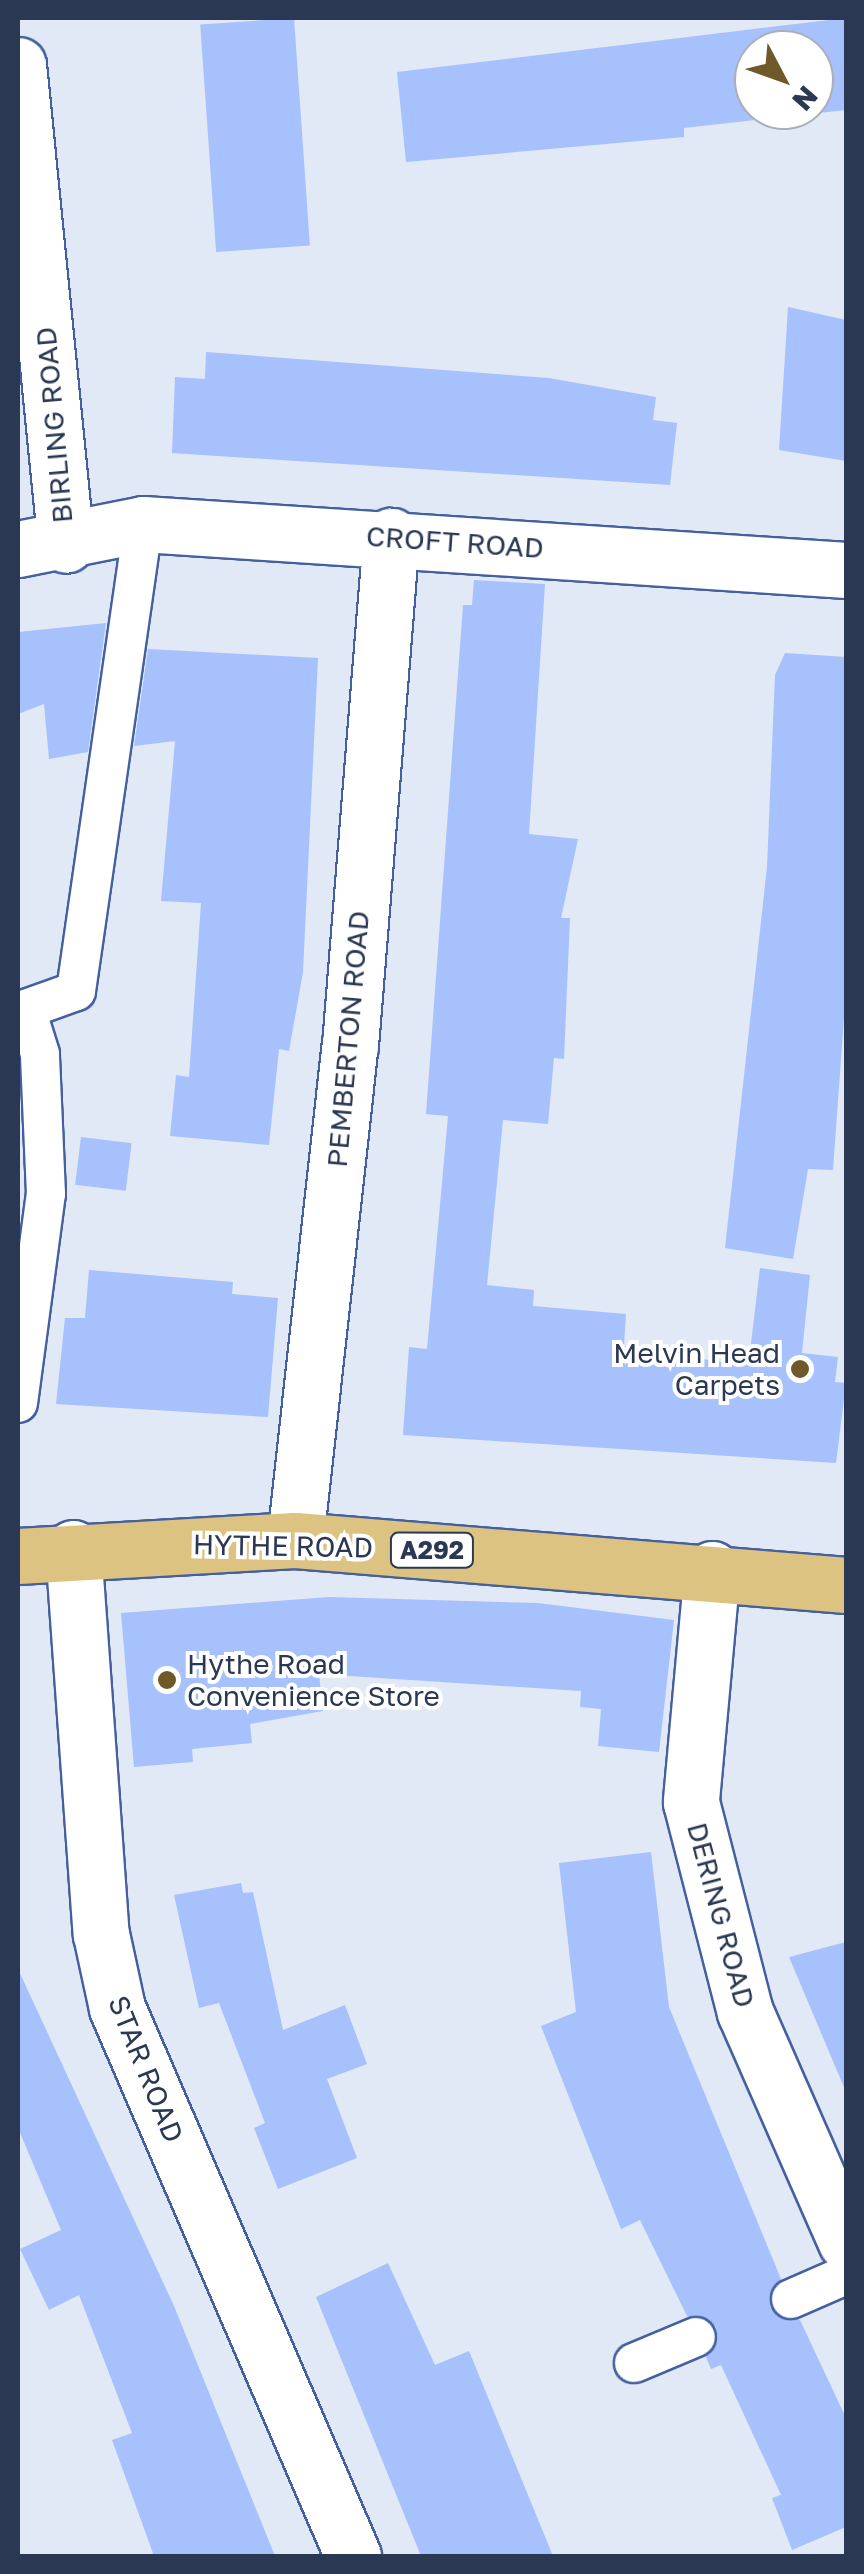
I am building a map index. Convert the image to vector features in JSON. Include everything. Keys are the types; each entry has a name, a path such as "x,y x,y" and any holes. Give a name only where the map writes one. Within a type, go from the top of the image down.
{"main road":[{"name":"HYTHE ROAD","path":"18,1556 74,1548 295,1540 712,1568 846,1585"}],"street":[{"name":"BIRLING ROAD","path":"18,65 42,547"},
{"name":"CROFT ROAD","path":"42,547 143,524 391,536 846,570"},
{"name":"PEMBERTON ROAD","path":"295,1540 350,1046 391,536"},
{"name":"STAR ROAD","path":"74,1548 101,1934 117,2008 353,2556"},
{"name":"DERING ROAD","path":"712,1568 691,1802 745,2012 846,2242"}],"lane":[{"path":"18,1403 46,1194 40,1054 22,1009 76,991 143,524"},
{"path":"791,2299 846,2275"},
{"path":"634,2363 696,2337"}],"building":[{"path":"294,18 310,245 216,252 200,25"},
{"path":"846,18 846,110 834,111 834,30 746,30"},
{"path":"734,31 734,122 684,128 684,137 406,162 397,72"},
{"path":"788,307 846,320 846,461 779,450"},
{"path":"206,352 549,378 656,397 653,420 677,423 670,485 172,453 175,377 205,379"},
{"path":"474,580 545,584 529,834 578,839 561,918 570,918 564,1059 554,1058 548,1124 503,1120 487,1285 534,1290 533,1306 626,1314 624,1346 721,1362 749,1360 760,1268 810,1275 802,1353 838,1357 835,1382 846,1383 836,1463 403,1435 409,1347 427,1349 448,1116 426,1114 463,605 472,605"},
{"path":"106,623 88,752 49,759 44,704 18,714 18,632"},
{"path":"148,649 318,658 303,972 289,1051 279,1049 269,1145 170,1136 176,1075 189,1077 201,903 161,901 175,741 134,746"},
{"path":"785,653 846,657 846,990 833,1170 808,1169 793,1259 725,1248 767,867 775,675"},
{"path":"81,1137 132,1143 126,1191 75,1185"},
{"path":"89,1270 233,1282 232,1294 278,1298 268,1417 56,1404 65,1318 85,1318"},
{"path":"329,1597 538,1603 674,1620 659,1752 598,1746 601,1709 580,1707 581,1691 319,1674 323,1711 250,1724 252,1743 192,1749 193,1762 134,1767 121,1613"},
{"path":"651,1852 669,2007 781,2279 770,2307 800,2320 846,2418 846,2527 792,2550 772,2498 781,2495 721,2365 711,2369 706,2357 716,2327 687,2316 640,2220 621,2229 541,2026 576,2012 559,1863"},
{"path":"241,1883 243,1893 253,1892 283,2030 345,2005 367,2064 327,2079 357,2158 278,2189 254,2128 265,2123 219,2003 199,2008 174,1895"},
{"path":"846,1942 846,2092 789,1957"},
{"path":"18,1969 174,2306 275,2556 154,2556 112,2440 132,2433 79,2295 49,2310 20,2249 61,2230 18,2128"},
{"path":"388,2263 435,2365 469,2351 553,2556 421,2556 316,2297"}],"place":[{"name":"Melvin Head Carpets","path":"800,1369"},
{"name":"Hythe Road Convenience Store","path":"167,1680"}]}
